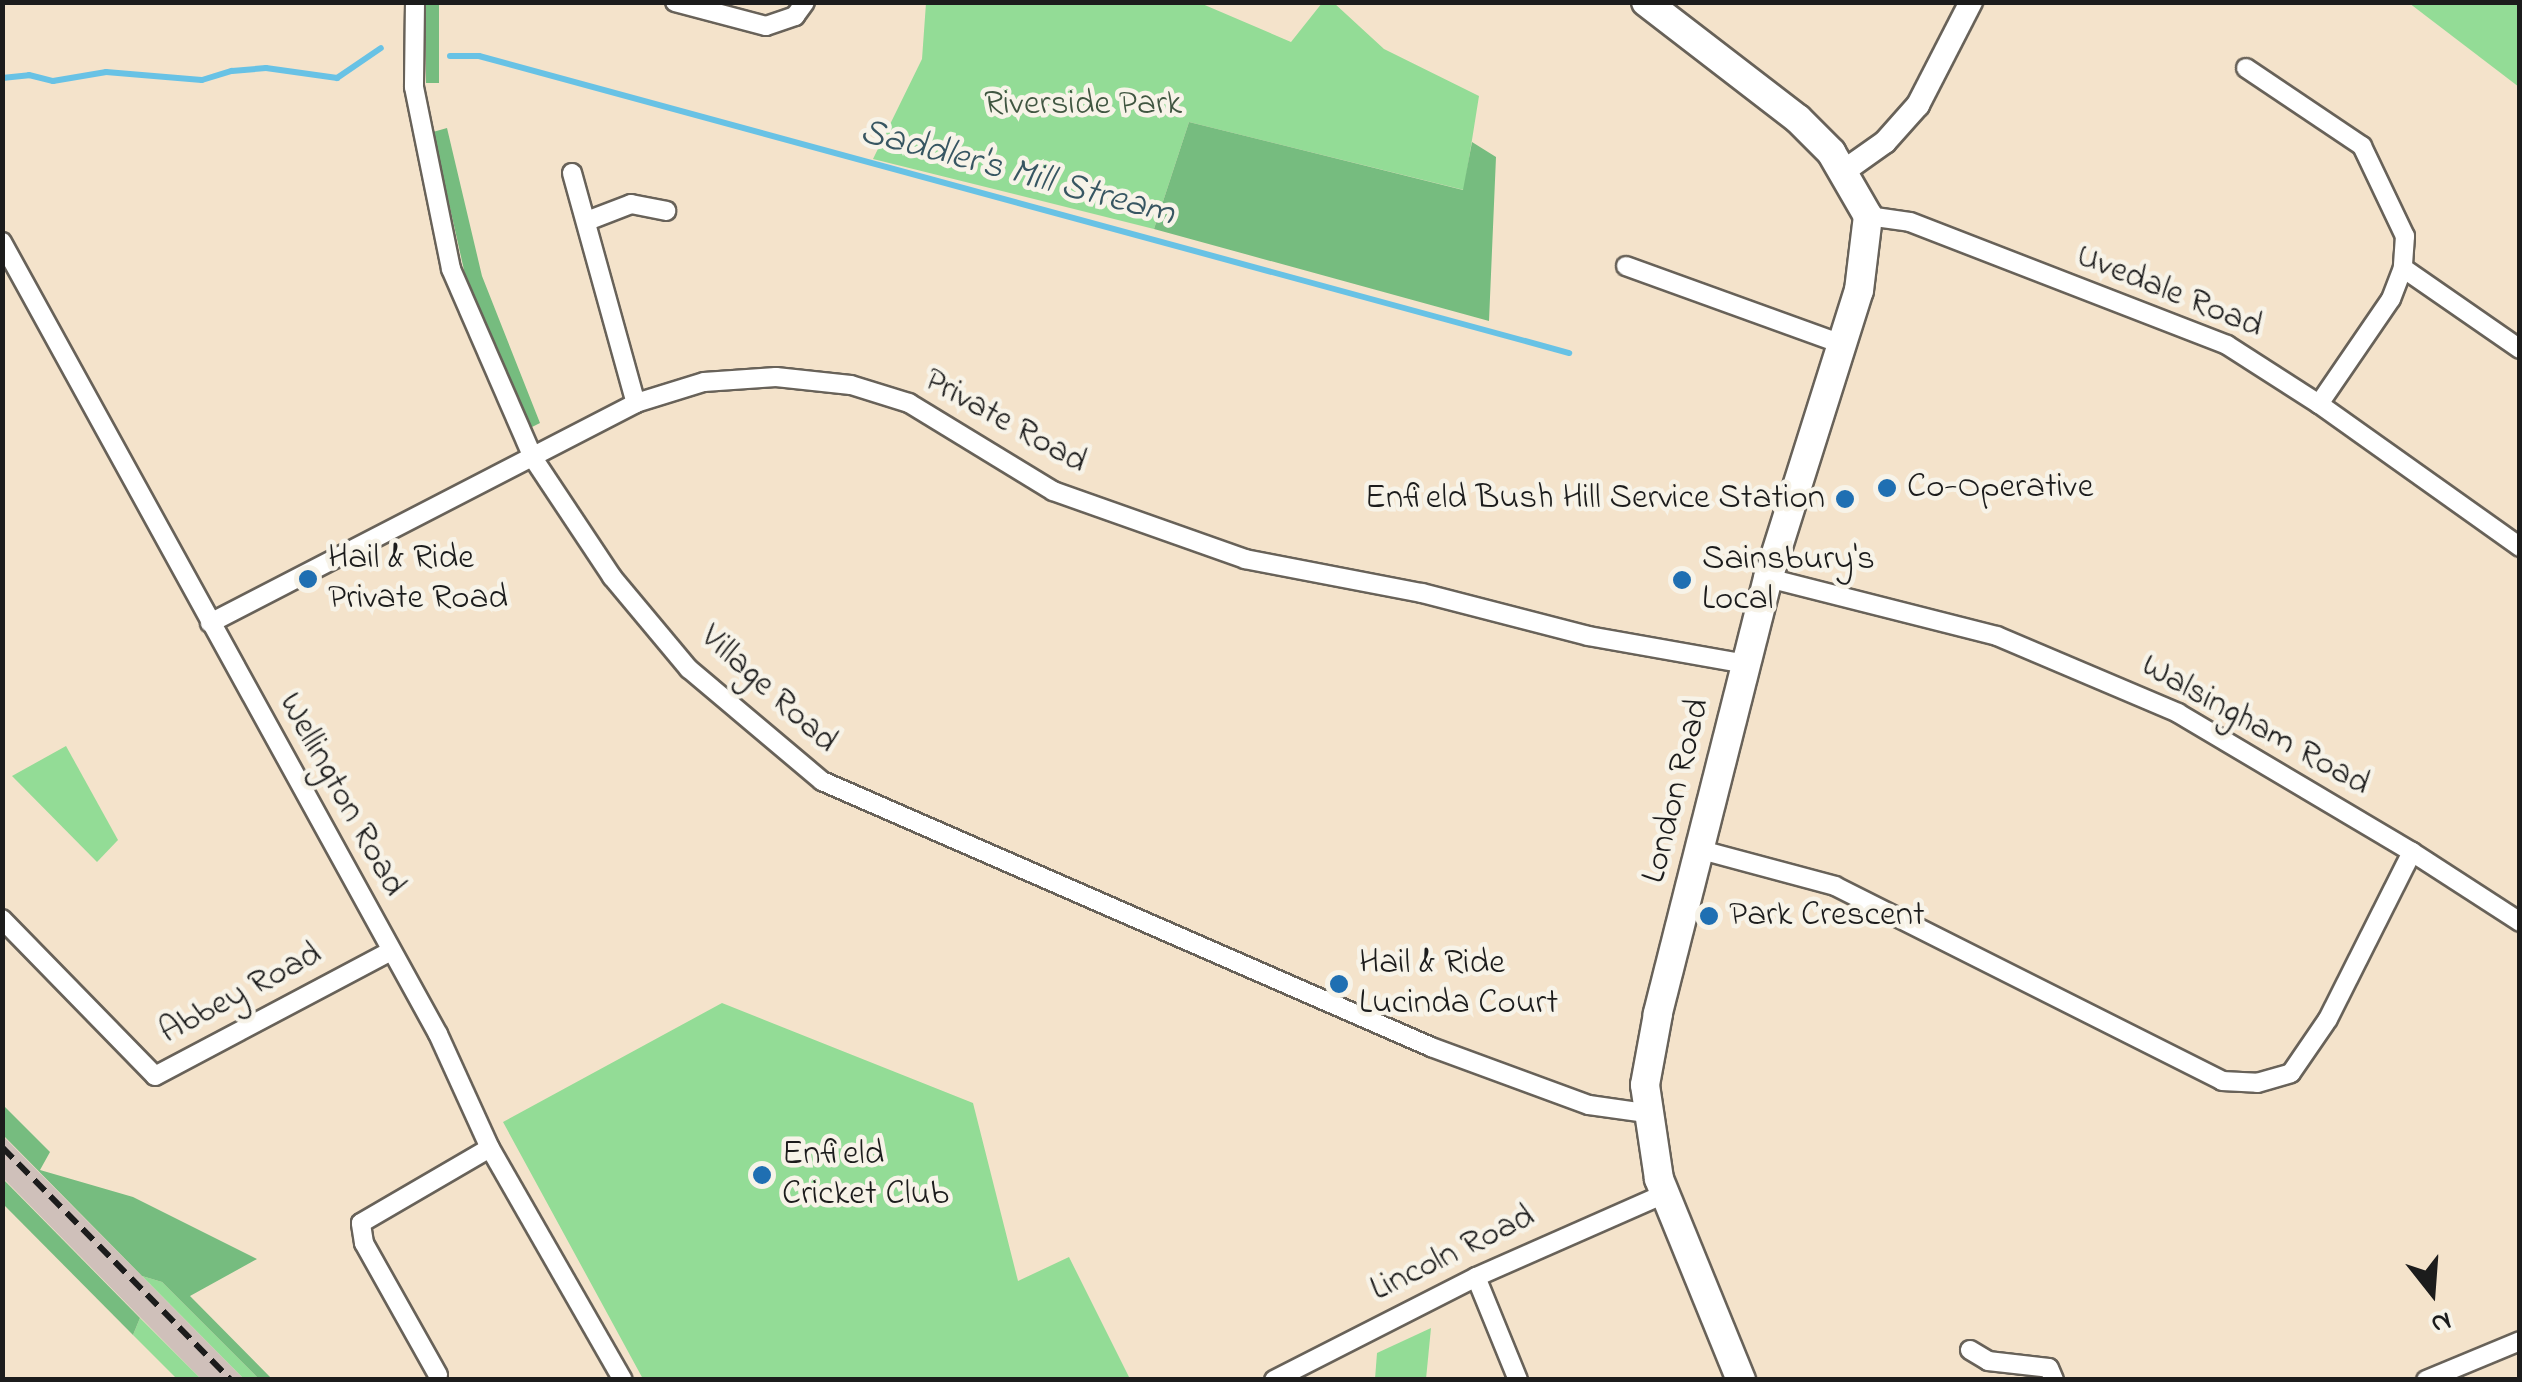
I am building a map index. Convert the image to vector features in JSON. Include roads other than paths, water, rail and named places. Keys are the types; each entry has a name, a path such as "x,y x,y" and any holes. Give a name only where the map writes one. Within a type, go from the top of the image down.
{"main road":[{"path":"1646,2 1777,100 1831,152 1868,216"},
{"name":"London Road","path":"1742,1380 1664,1194 1644,1090 1653,1036 1768,578 1859,290 1868,216"}],"street":[{"name":"Village Road","path":"415,2 414,87 451,270 533,458 612,577 688,668 822,782 1432,1047 1589,1106 1646,1113"},
{"path":"675,2 741,23 766,26 795,16 805,2"},
{"path":"1844,171 1885,142 1918,105 1971,2"},
{"path":"2246,68 2362,146 2405,236 2403,268 2391,299 2319,404"},
{"path":"572,173 636,403"},
{"path":"587,220 631,204 666,211"},
{"name":"Uvedale Road","path":"1868,216 1910,222 2227,346 2319,404 2520,547"},
{"name":"Wellington Road","path":"2,242 438,1034 490,1148 623,1380"},
{"path":"1626,266 1840,344"},
{"path":"2403,268 2520,349"},
{"name":"Private Road","path":"210,623 636,403 704,382 776,377 850,385 909,403 1053,491 1244,559 1422,594 1588,636 1747,664"},
{"name":"Walsingham Road","path":"1768,578 1997,636 2178,712 2412,852 2520,922"},
{"path":"1701,850 1835,886 2222,1081 2257,1083 2291,1073 2328,1020 2412,852"},
{"name":"Abbey Road","path":"2,919 155,1076 391,951"},
{"path":"438,1375 364,1243 361,1223 490,1148"},
{"name":"Lincoln Road","path":"1274,1380 1476,1277 1664,1194"},
{"path":"1476,1277 1518,1380"},
{"path":"2426,1380 2520,1341"},
{"path":"1970,1350 1988,1361 2049,1368 2054,1380"}],"waterway":[{"name":"Saddler's Mill Stream","path":"2,78 29,75 53,81 106,72 202,80 232,71 266,68 337,78 381,48"},
{"name":"Saddler's Mill Stream","path":"450,56 479,56 1569,353"}],"railway":[{"path":"2,1147 231,1380"}],"place":[{"name":"Co-Operative","path":"1887,488"},
{"name":"Enfield Bush Hill Service Station","path":"1845,499"},
{"name":"Hail & Ride Private Road","path":"308,579"},
{"name":"Sainsbury's Local","path":"1682,580"},
{"name":"Park Crescent","path":"1709,916"},
{"name":"Hail & Ride Lucinda Court","path":"1339,984"},
{"name":"Enfield Cricket Club","path":"762,1175"}],"park label":[{"name":"Riverside Park","path":"1083,105"}]}
